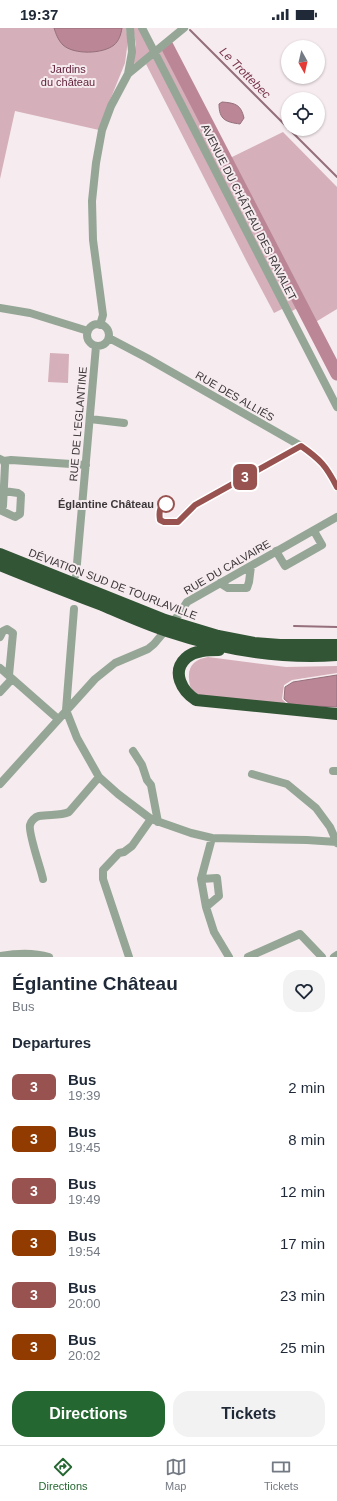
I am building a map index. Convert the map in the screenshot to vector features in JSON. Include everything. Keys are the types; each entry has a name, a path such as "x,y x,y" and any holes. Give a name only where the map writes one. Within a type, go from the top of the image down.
{"highway":[{"name":"DÉVIATION SUD DE TOURLAVILLE","path":"0,554 166,626 194,640 237,649 287,655 337,655"},
{"name":"DÉVIATION SUD DE TOURLAVILLE","path":"0,565 166,626 218,636 280,645 337,644"},
{"path":"237,649 204,650 187,657 183,662 180,675 181,683 188,695 196,700 206,702 337,714"}],"street":[{"path":"100,325 103,315 93,240 93,193 96,162 102,130 111,106 128,74 132,52 130,28"},
{"name":"AVENUE DU CHÂTEAU DES RAVALET","path":"142,28 337,407"},
{"path":"128,74 154,51 173,38 184,28"},
{"path":"0,308 30,313 88,332"},
{"path":"94,325 100,325 104,326 108,331 109,338 105,344 96,346 89,340 88,332 94,325"},
{"name":"RUE DES ALLIÉS","path":"109,338 301,446 317,458 329,472 337,487"},
{"name":"RUE DE L'EGLANTINE","path":"76,575 96,346"},
{"path":"90,419 124,423"},
{"path":"2,460 86,465"},
{"path":"2,460 5,465 4,491 3,506 0,509 15,516 20,514 21,495 18,493 4,491"},
{"name":"RUE DU CALVAIRE","path":"0,784 66,710 105,670 115,663 154,644 180,614 187,602 337,517"},
{"path":"276,551 285,566 322,545 314,531"},
{"path":"220,583 228,588 247,588 251,566"},
{"path":"74,609 66,710 77,738 99,777 118,794 154,821 212,838 307,840 337,843 330,827 316,808 287,784 252,774"},
{"path":"0,637 3,631 7,629 12,633 10,677 0,692"},
{"path":"0,668 58,719"},
{"path":"129,957 103,879 103,870 119,853 124,852 132,846 154,821 151,785 147,780 142,765 133,751"},
{"path":"44,879 30,830 32,821 34,818 39,816 64,814 69,812 99,777"},
{"path":"212,838 201,879 206,907 214,932 230,957"},
{"path":"201,879 217,878 219,896 206,907"},
{"path":"248,957 300,934 322,957"},
{"path":"0,956 37,954 49,957"}],"green space":[{"name":"Jardins du château","path":"0,28 126,28 128,40 125,63 99,130 15,111 0,179"},
{"path":"133,28 139,28 151,52 131,66 136,45"},
{"path":"167,46 228,159 281,133 281,136 287,136 337,187 337,309 314,323 301,306 292,311 288,306 274,313 146,64"},
{"path":"50,353 69,354 68,383 48,382"},
{"path":"208,657 286,667 337,666 337,673 292,680 284,685 282,699 290,707 200,696 191,689 189,683 189,673 191,666 196,661"}],"shaded area":[{"path":"54,28 122,28 117,42 109,48 96,52 81,52 63,45 58,39"},
{"path":"222,102 231,103 239,107 244,118 240,124 227,121 222,117 220,114 219,104"},
{"path":"337,675 337,707 291,705 284,699 285,687 293,682"}],"waterway":[{"name":"Le Trottebec","path":"190,30 281,121"},
{"path":"167,46 337,374"},
{"name":"Le Trottebec","path":"296,136 337,177"},
{"path":"294,626 337,627"}],"bus line":[{"name":"3","path":"166,504 162,505 160,508 160,520 162,522 178,522 195,505 301,446 317,458 329,472 337,487"}],"place":[{"name":"Églantine Château","path":"166,504"}]}
